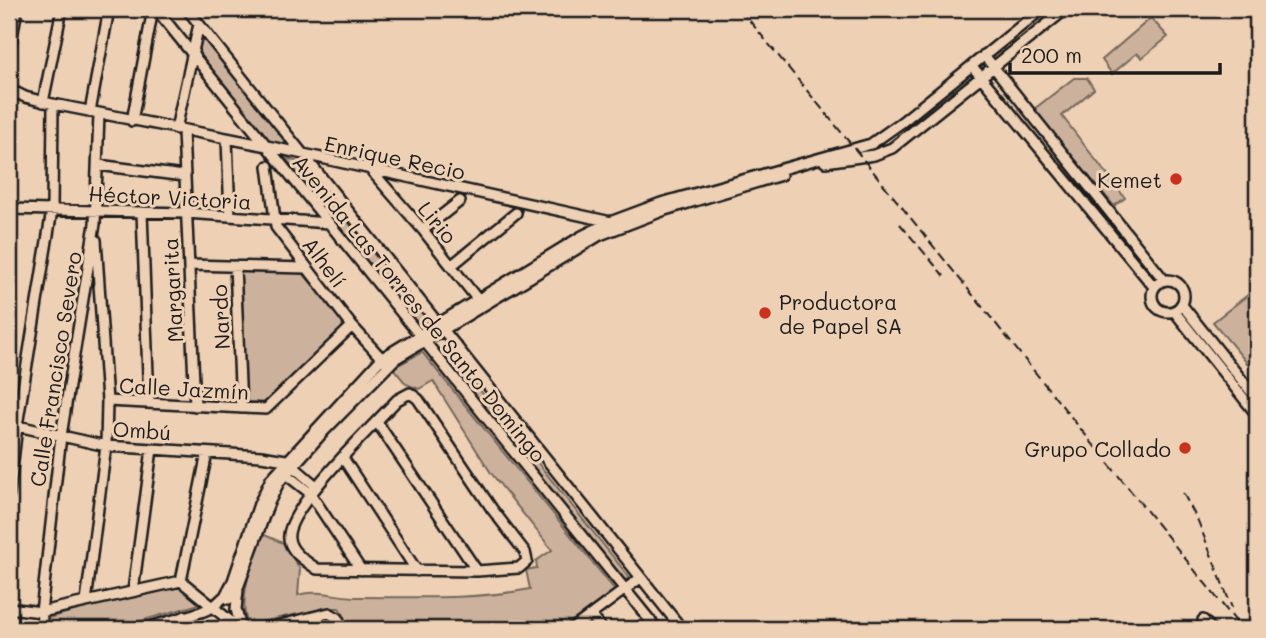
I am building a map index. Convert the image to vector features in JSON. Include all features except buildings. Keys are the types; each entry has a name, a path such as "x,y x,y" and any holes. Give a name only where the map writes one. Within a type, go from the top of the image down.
{"street":[{"path":"9,54 17,9"},
{"path":"43,102 62,9"},
{"name":"Calle Francisco Severo","path":"43,629 41,612 61,436 95,224 98,165 94,113 109,9"},
{"path":"132,121 154,9"},
{"name":"Avenida Las Torres de Santo Domingo","path":"154,9 657,629"},
{"name":"Avenida Las Torres de Santo Domingo","path":"187,9 639,579 682,629"},
{"path":"218,607 229,589 259,504 271,479 385,362 613,225 661,203 871,144 1042,9"},
{"path":"440,328 478,300 582,236 827,162 868,157 892,148 1066,9"},
{"name":"Margarita","path":"195,406 184,176 179,130 191,53 199,24"},
{"path":"984,55 1164,280"},
{"path":"972,66 1154,287"},
{"path":"9,89 9,101"},
{"name":"Enrique Recio","path":"9,89 43,102 267,146 613,225"},
{"path":"9,495 13,425 52,210 53,104"},
{"path":"902,122 911,134"},
{"path":"227,139 230,216"},
{"path":"98,165 184,176"},
{"name":"Alhelí","path":"268,166 274,221 306,268 352,326 385,362"},
{"name":"Lirio","path":"369,169 423,230 478,300"},
{"path":"423,230 460,201"},
{"name":"Héctor Victoria","path":"9,209 142,212 329,223"},
{"path":"142,212 149,404"},
{"path":"452,266 516,214"},
{"path":"86,602 106,446 107,401 95,224"},
{"path":"1110,233 1120,225"},
{"path":"189,265 306,268"},
{"name":"Nardo","path":"235,266 241,408"},
{"path":"1164,280 1174,280 1181,287 1184,296 1178,308 1166,312 1158,309 1151,295 1154,287 1164,280"},
{"path":"1178,308 1257,399"},
{"path":"1178,308 1257,415"},
{"name":"Calle Jazmín","path":"107,401 262,410 271,405 352,326"},
{"path":"460,386 460,372 473,369"},
{"path":"410,393 418,399 492,509 525,552 526,564 516,569 477,571 361,570 317,569 302,559 291,545 289,533 313,490 377,422 400,397 410,393"},
{"path":"377,422 477,571"},
{"name":"Ombú","path":"13,425 106,446 261,456 280,467 289,463"},
{"path":"133,591 152,449"},
{"path":"181,581 207,453"},
{"path":"343,458 416,571"},
{"path":"289,463 313,490 361,570"},
{"path":"280,467 313,490"},
{"path":"240,629 236,609 239,585 280,467"},
{"path":"572,629 639,579"},
{"path":"9,608 41,612 181,581 218,607 230,623"},
{"path":"143,629 218,607 239,585"},
{"path":"199,613 240,629"},
{"path":"264,629 329,614 338,618 341,629"},
{"path":"185,616 186,629"},
{"path":"592,616 601,629"},
{"path":"1203,620 1211,629"}],"shaded area":[{"path":"1151,18 1168,37 1142,58 1137,53 1112,74 1102,60"},
{"path":"197,31 292,149 267,143 193,51"},
{"path":"1074,78 1087,78 1094,89 1062,116 1125,198 1114,206 1033,110"},
{"path":"286,158 299,162 430,323 416,330"},
{"path":"240,269 302,272 343,320 342,329 268,404 245,406 236,272"},
{"path":"1253,291 1257,296 1257,375 1213,322"},
{"path":"422,352 615,590 561,629 345,629 344,615 339,608 327,608 255,623 247,621 244,602 260,533 283,543 300,569 298,595 313,593 357,597 444,597 530,589 526,570 537,568 536,561 552,550 491,473 433,381 419,389 406,384 393,368"},
{"path":"470,378 629,577 624,582 465,383"},
{"path":"175,584 203,603 113,629 47,629 44,619"}],"railway":[{"path":"740,9 1242,629"},
{"path":"900,224 944,276"},
{"path":"1183,493 1198,521 1232,608"}],"place":[{"name":"Kemet","path":"1176,179"},
{"name":"Productora de Papel SA","path":"765,313"},
{"name":"Grupo Collado","path":"1185,448"}]}
